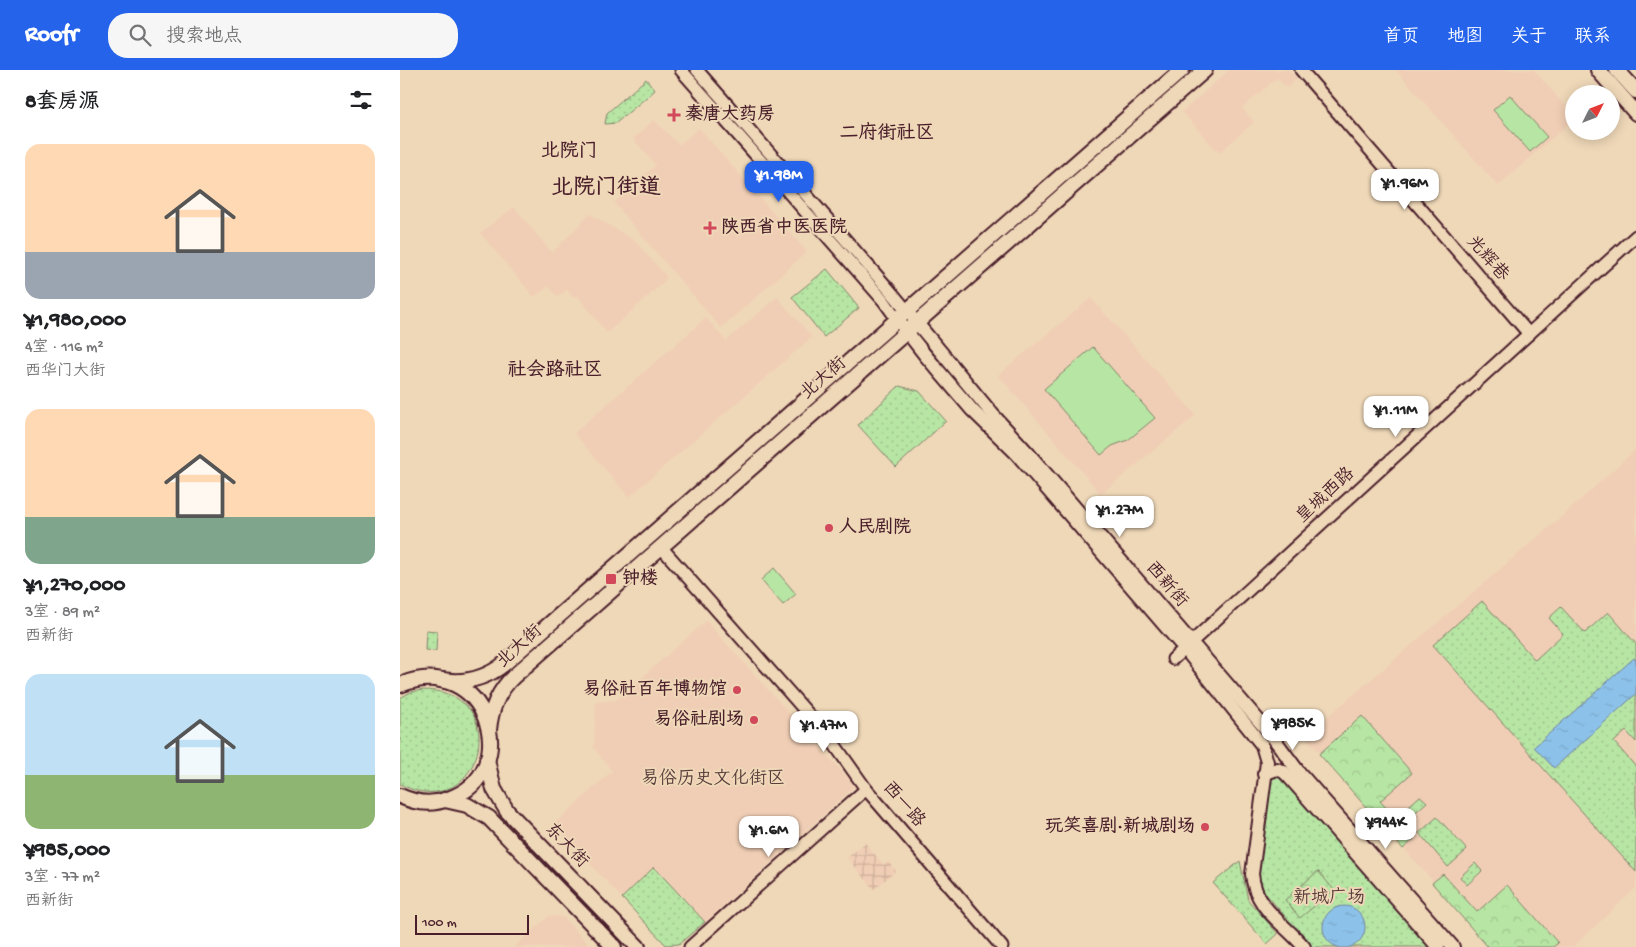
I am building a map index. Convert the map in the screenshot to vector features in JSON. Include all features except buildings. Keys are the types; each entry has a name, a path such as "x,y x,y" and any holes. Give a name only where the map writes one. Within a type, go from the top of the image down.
{"main road":[{"name":"北大街","path":"403,682 430,678 458,682 476,679 491,673 504,664 1182,70"},
{"name":"北大街","path":"487,760 490,748 489,730 493,706 509,680 1205,70"},
{"path":"1598,70 1636,113"},
{"path":"1617,70 1636,91"},
{"name":"西新街","path":"902,315 1028,453 1188,645 1272,736 1293,774"},
{"name":"西新街","path":"1188,645 1262,745 1267,762 1252,874 1253,884 1259,900 1285,930"},
{"path":"440,680 458,686 472,697 483,712 489,730"},
{"path":"404,799 429,803 458,795 474,783 482,772 487,760"},
{"name":"东大街","path":"487,760 494,789 507,812 638,947"},
{"path":"1264,774 1277,769 1293,774 1453,947"},
{"path":"1293,774 1438,947"},
{"name":"东大街","path":"445,800 468,806 489,818 614,947"},
{"path":"1285,930 1291,947"},
{"path":"1285,930 1304,947"}],"street":[{"path":"681,70 884,302 902,315"},
{"path":"697,70 902,315"},
{"name":"光辉巷","path":"1301,70 1529,334"},
{"name":"皇城西路","path":"1173,659 1636,236"},
{"name":"西一路","path":"661,547 832,741 866,789 1002,947"},
{"path":"690,947 866,789"}],"shaded area":[{"path":"1229,70 1289,70 1297,79 1287,88 1277,78 1242,108 1254,122 1219,153 1182,112"},
{"path":"1396,70 1534,70 1565,106 1565,127 1498,186"},
{"name":"陕西省中医医院","path":"654,120 679,145 699,128 807,252 721,328 614,203 656,165 633,139"},
{"path":"514,207 552,253 590,214 634,240 667,277 662,284 607,333 577,295 573,298 567,290 557,297 549,286 534,297 480,233"},
{"path":"777,297 812,337 629,497 574,433 706,318 726,341"},
{"path":"1091,298 1196,415 1101,494 998,375"},
{"path":"1636,449 1636,888 1573,947 1491,947 1305,736 1567,512"},
{"name":"易俗历史文化街区","path":"706,621 855,786 705,922 654,868 622,898 553,825 612,771 594,748 596,702 616,700"},
{"path":"865,843 884,865 888,862 896,871 874,889 847,858"},
{"path":"549,916 563,917 591,947 514,947"}],"green space":[{"path":"646,79 655,90 616,123 605,124 607,113"},
{"path":"1510,95 1547,137 1530,152 1493,110"},
{"path":"827,269 859,308 824,337 792,297"},
{"path":"1093,347 1155,418 1128,440 1112,446 1101,455 1044,389"},
{"path":"899,386 919,391 946,421 896,467 858,425"},
{"path":"774,568 796,594 783,605 761,580"},
{"path":"1482,601 1535,660 1563,634 1549,618 1561,607 1585,633 1608,612 1636,644 1636,742 1626,731 1614,742 1636,767 1636,872 1433,645"},
{"path":"426,630 437,631 436,651 425,650"},
{"path":"423,690 453,696 471,711 479,732 477,754 467,773 451,788 428,792 400,784 400,698 411,692"},
{"path":"1362,716 1412,773 1380,801 1414,839 1403,849 1319,754"},
{"name":"新城广场","path":"1276,771 1433,947 1311,947 1261,887 1259,876 1270,775"},
{"path":"1420,796 1427,802 1408,819 1402,812"},
{"path":"1437,817 1467,850 1448,867 1419,833"},
{"path":"1240,861 1248,900 1278,934 1267,944 1213,883"},
{"path":"1475,863 1482,871 1467,885 1460,877"},
{"path":"654,867 705,922 679,944 666,945 622,898"},
{"path":"1318,871 1334,890 1300,918 1285,900"},
{"path":"1443,874 1477,912 1507,885 1558,943 1553,947 1488,947 1432,883"}],"water":[{"path":"1634,658 1636,660 1636,694 1554,768 1534,747"},
{"path":"1344,906 1359,912 1365,927 1359,942 1344,948 1329,942 1323,927 1329,912"}],"place":[{"name":"秦唐大药房","path":"674,115"},
{"name":"陕西省中医医院","path":"710,228"},
{"name":"人民剧院","path":"829,528"},
{"name":"钟楼","path":"611,579"},
{"name":"易俗社百年博物馆","path":"737,690"},
{"name":"易俗社剧场","path":"754,720"},
{"name":"玩笑喜剧·新城剧场","path":"1205,827"}],"district":[{"name":"二府街社区","path":"887,134"},
{"name":"北院门","path":"569,152"},
{"name":"北院门街道","path":"606,189"},
{"name":"社会路社区","path":"555,371"}]}
